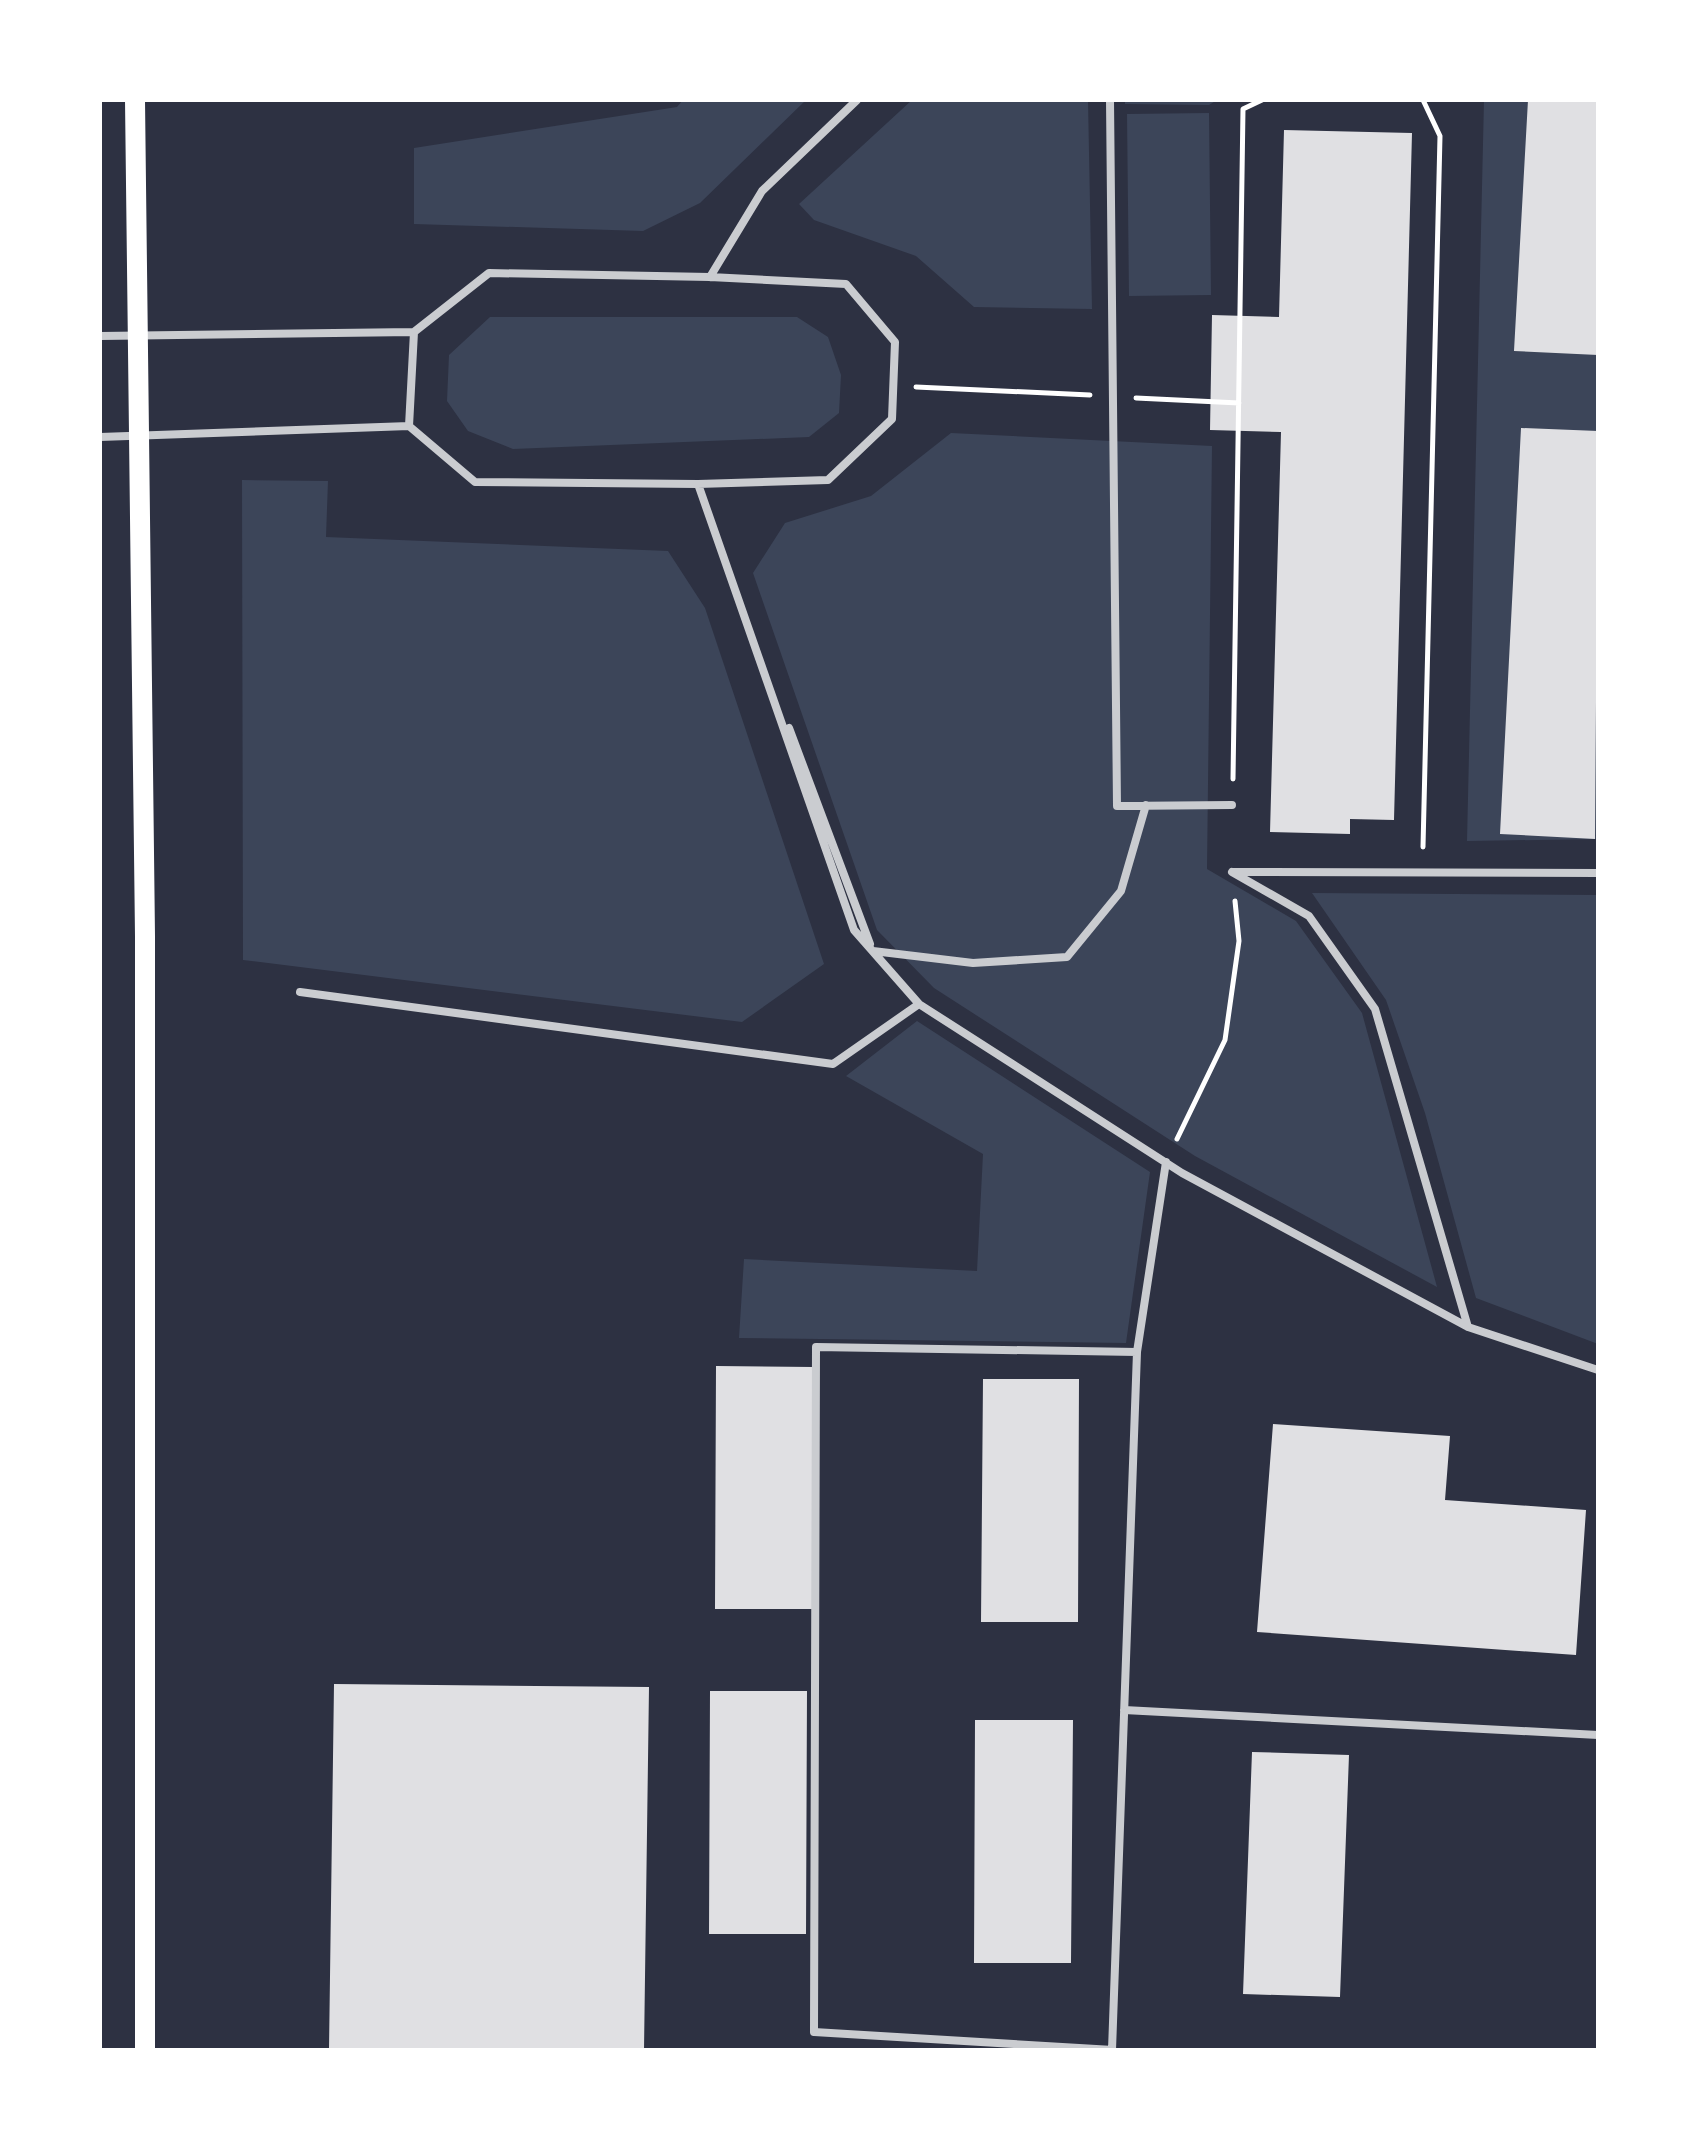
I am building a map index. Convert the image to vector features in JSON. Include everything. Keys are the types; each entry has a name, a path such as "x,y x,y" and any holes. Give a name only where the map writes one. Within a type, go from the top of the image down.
{"main road":[{"path":"135,100 145,936 145,2050"}],"street":[{"path":"710,277 762,191 857,100"},
{"path":"1110,100 1117,806 1232,805"},
{"path":"100,336 414,332 489,273 710,277 846,284 895,342 892,419 828,480 698,484 475,482 409,426 100,437"},
{"path":"409,426 414,332"},
{"path":"698,484 854,930 919,1004 1166,1162 1468,1327 1598,1370"},
{"path":"873,951 973,963 1067,957 1121,891 1146,805"},
{"path":"1232,872 1598,873"},
{"path":"1232,872 1309,916 1375,1009 1468,1327"},
{"path":"300,992 833,1064 919,1004"},
{"path":"1137,1352 816,1347 814,2032 1112,2050 1137,1352 1166,1162"},
{"path":"1124,1710 1598,1735"}],"path":[{"path":"1232,805 1243,109 1262,100"},
{"path":"1422,873 1440,136 1423,100"},
{"path":"894,385 1098,396"},
{"path":"1129,397 1239,403"},
{"path":"1166,1162 1225,1040 1239,941 1232,872"}],"shaded area":[{"path":"683,100 806,100 700,203 643,231 414,224 414,148 677,107"},
{"path":"912,100 1088,100 1092,309 974,307 916,256 814,220 799,204"},
{"path":"1125,100 1217,100 1209,105 1125,104"},
{"path":"1484,100 1598,100 1598,839 1467,841"},
{"path":"1209,113 1211,295 1129,296 1127,114"},
{"path":"490,317 797,317 828,337 841,375 839,413 809,437 513,449 468,431 447,401 449,355"},
{"path":"951,433 1212,446 1207,869 1296,921 1362,1013 1437,1287 1195,1156 934,988 877,930 753,573 785,523 871,496"},
{"path":"242,480 328,481 326,537 668,551 705,608 824,964 742,1022 243,960"},
{"path":"1312,893 1598,895 1598,1344 1476,1298 1425,1113 1386,1000"},
{"path":"917,1021 1150,1172 1126,1343 739,1338 744,1259 977,1271 983,1154 846,1076"}],"building":[{"path":"1528,100 1598,100 1598,355 1514,351"},
{"path":"1284,130 1412,133 1394,820 1350,819 1350,834 1270,832 1281,432 1210,430 1212,315 1279,317"},
{"path":"1521,428 1598,431 1595,839 1500,834"},
{"path":"716,1366 813,1367 812,1609 715,1609"},
{"path":"983,1379 1079,1379 1078,1622 981,1622"},
{"path":"1273,1424 1450,1436 1445,1500 1586,1510 1576,1655 1257,1632"},
{"path":"334,1684 649,1687 644,2050 329,2050"},
{"path":"710,1691 807,1691 806,1934 709,1934"},
{"path":"975,1720 1073,1720 1071,1963 974,1963"},
{"path":"1252,1752 1349,1755 1340,1997 1243,1994"}]}
